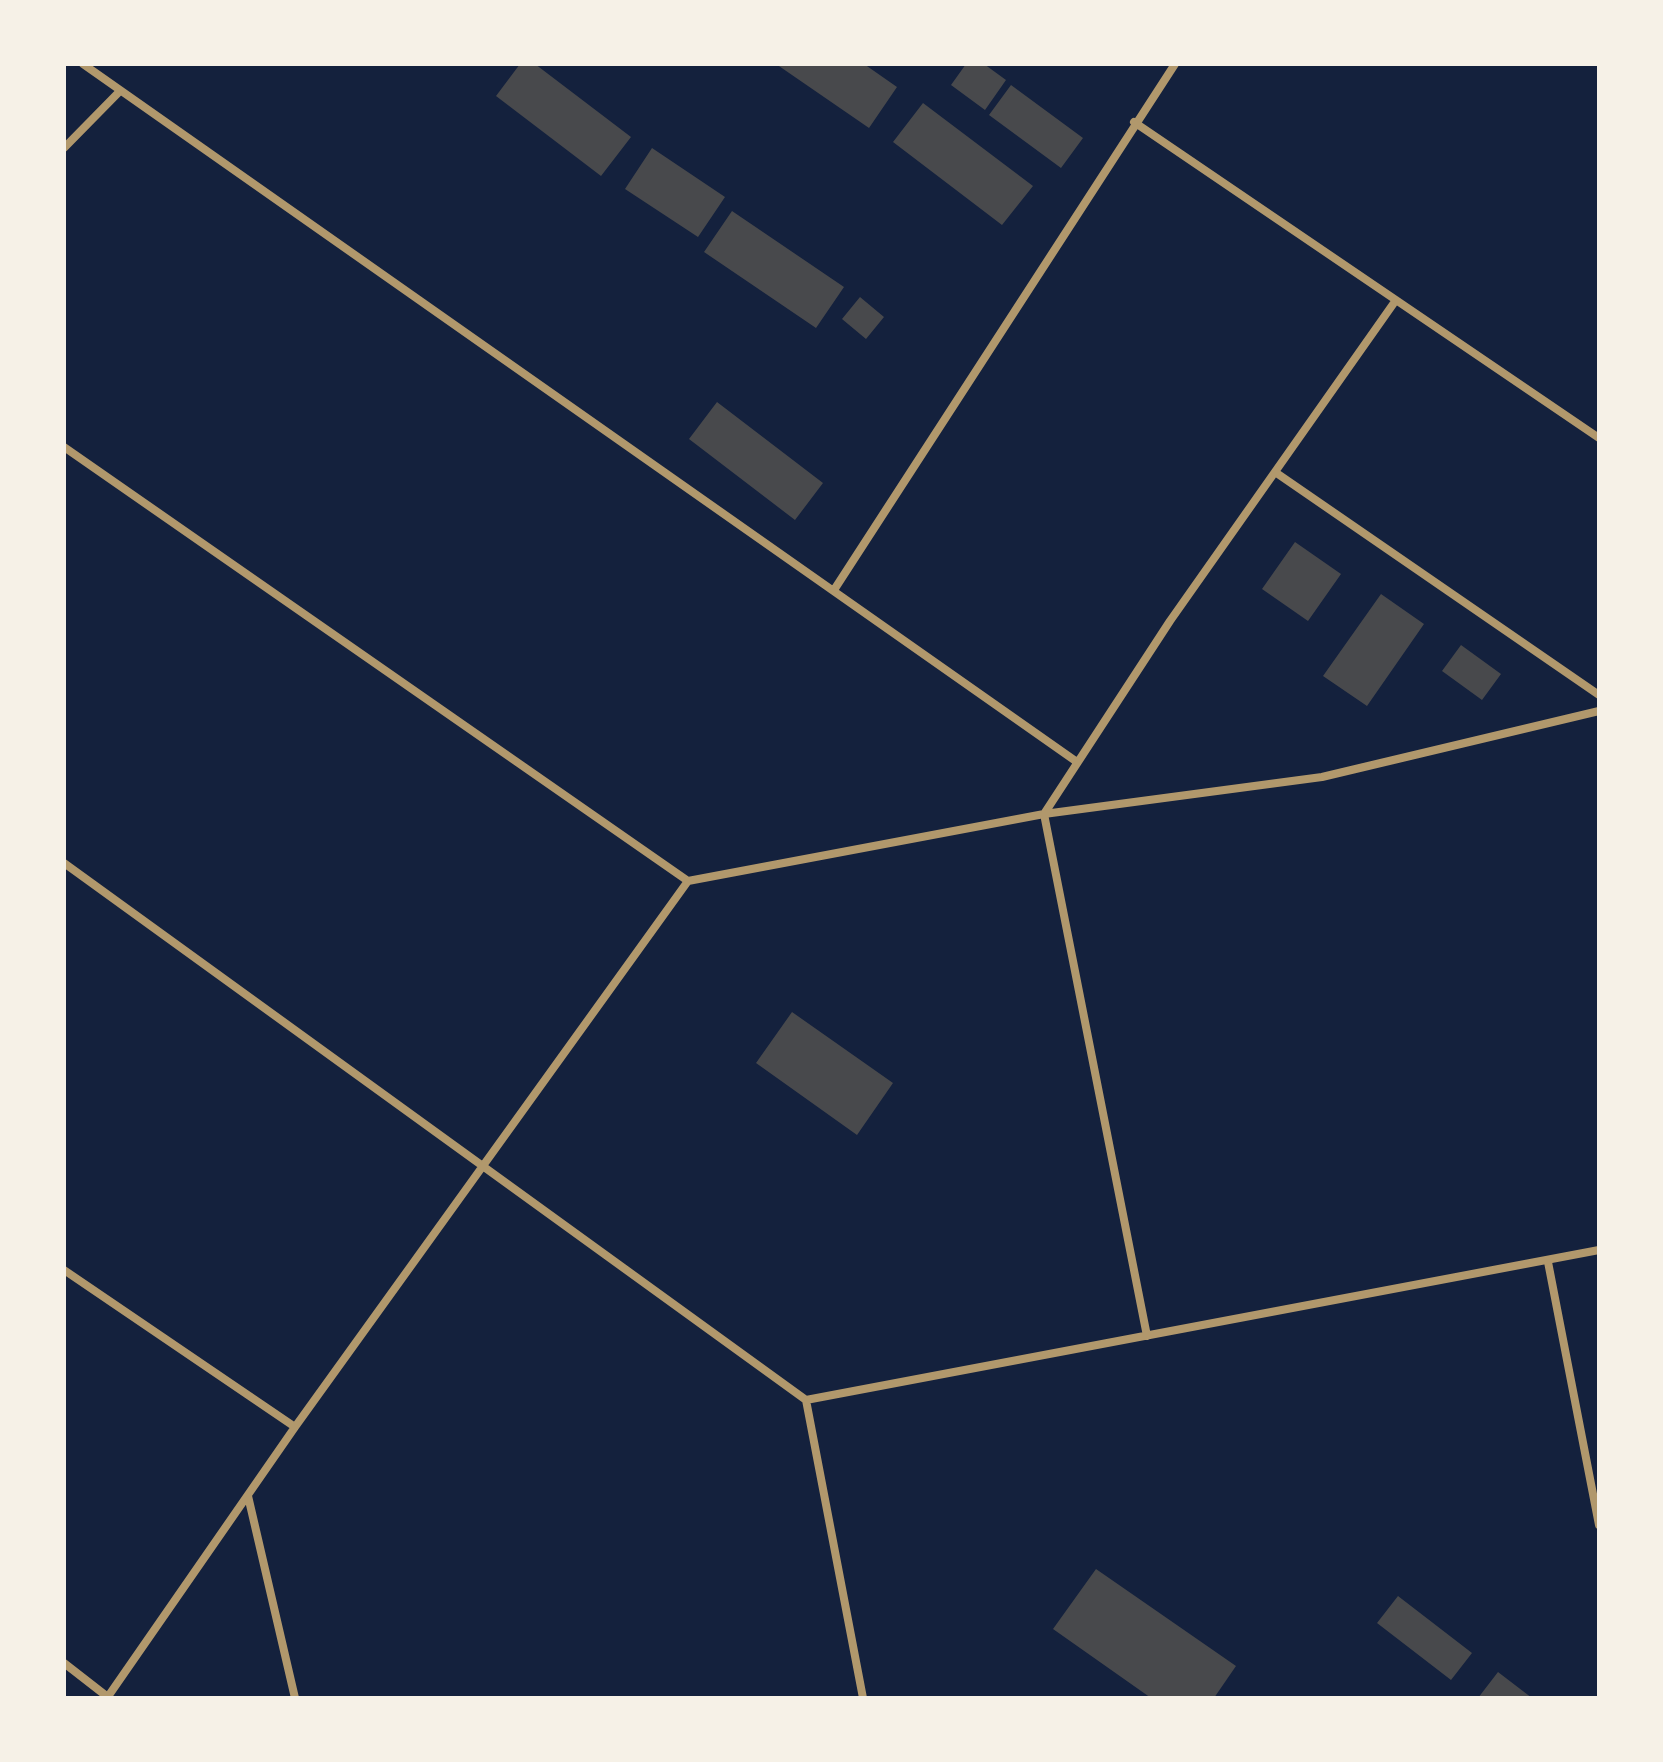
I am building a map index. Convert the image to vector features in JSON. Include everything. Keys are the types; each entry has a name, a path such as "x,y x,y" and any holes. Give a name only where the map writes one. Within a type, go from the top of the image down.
{"street":[{"path":"83,64 1077,762"},
{"path":"834,590 1134,122 1175,64"},
{"path":"64,148 120,91"},
{"path":"1134,122 1599,438"},
{"path":"1147,1336 1044,814 1275,472 1396,300"},
{"path":"64,447 688,881"},
{"path":"1275,472 1599,695"},
{"path":"64,1663 108,1698 295,1427 688,881 1044,814 1322,777 1599,711"},
{"path":"64,863 806,1400 863,1698"},
{"path":"806,1400 1599,1250"},
{"path":"1548,1262 1599,1525"},
{"path":"64,1270 295,1427"},
{"path":"247,1496 295,1698"}],"building":[{"path":"520,64 535,64 631,137 601,176 496,96"},
{"path":"776,64 864,64 897,87 869,128"},
{"path":"966,64 984,64 1006,80 985,110 951,85"},
{"path":"1011,85 1083,138 1061,168 989,115"},
{"path":"923,103 1033,186 1002,225 893,142"},
{"path":"652,148 725,197 698,237 625,189"},
{"path":"732,211 844,287 816,328 704,252"},
{"path":"860,297 884,317 866,339 842,319"},
{"path":"717,402 823,483 795,520 689,439"},
{"path":"1295,542 1341,574 1308,621 1262,589"},
{"path":"1381,594 1424,624 1367,706 1323,676"},
{"path":"1461,645 1501,674 1482,700 1442,671"},
{"path":"792,1012 893,1083 857,1135 756,1063"},
{"path":"1096,1569 1236,1666 1214,1698 1151,1698 1053,1629"},
{"path":"1398,1596 1472,1653 1451,1680 1377,1623"},
{"path":"1498,1672 1532,1698 1478,1698"}]}
